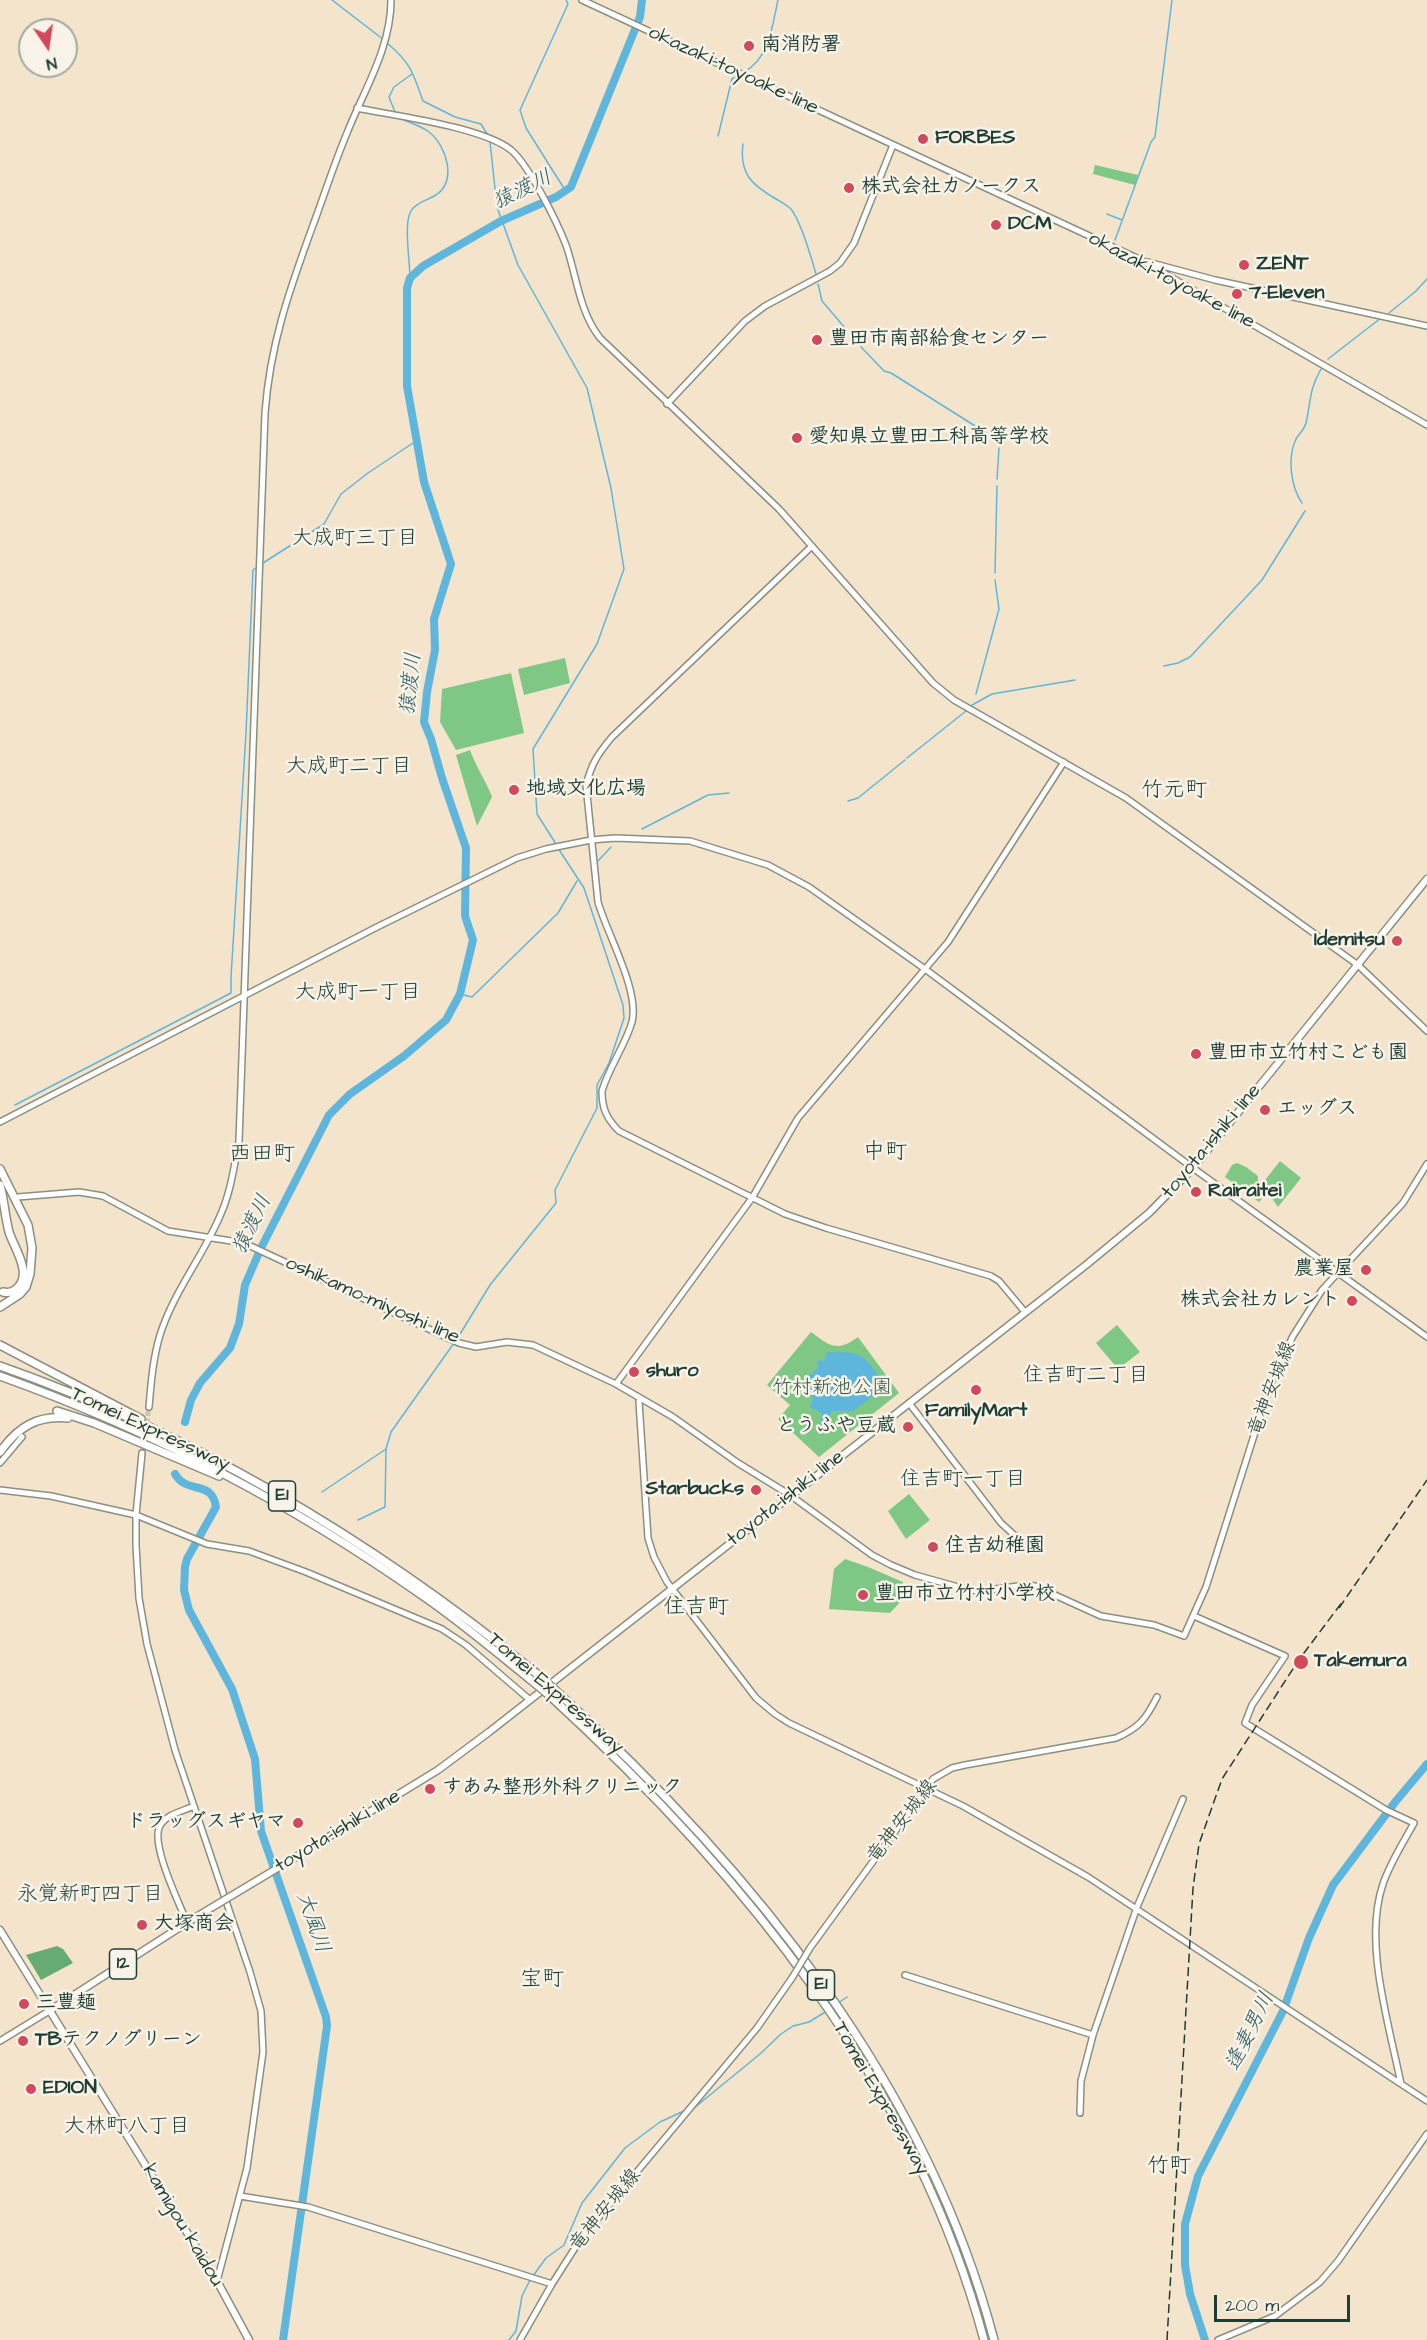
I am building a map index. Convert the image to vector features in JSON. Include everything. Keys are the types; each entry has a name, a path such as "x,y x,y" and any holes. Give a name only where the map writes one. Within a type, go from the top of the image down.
{"highway":[{"path":"0,1169 28,1225 32,1243 28,1283 20,1294 0,1307"},
{"path":"0,1185 9,1232 24,1271 21,1284 15,1291 2,1294"},
{"path":"0,1344 227,1466"},
{"name":"Tomei Expressway","path":"0,1366 112,1410 227,1466 311,1513 448,1605 627,1757 726,1864 782,1931 864,2048 917,2136 945,2196 974,2271 994,2340"},
{"name":"Tomei Expressway","path":"0,1376 97,1413 182,1452 278,1504 425,1597 534,1677"},
{"path":"57,1411 94,1423 175,1456 278,1504"},
{"path":"0,1452 20,1429 38,1420 59,1417 94,1423"},
{"name":"Tomei Expressway","path":"552,1693 694,1839 774,1934 831,2013 874,2080 922,2170 961,2264 984,2340"}],"main road":[{"name":"toyota-ishiki line","path":"50,2010 196,1917 438,1770 1141,1220 1174,1190 1193,1168 1427,879"},
{"name":"kamigou kaidou","path":"0,1930 217,2281 249,2340"}],"street":[{"path":"148,1407 160,1334 228,1197 239,1140 267,383 283,310 357,108 387,37 391,0"},
{"name":"okazaki-toyoake line","path":"582,0 1141,260 1427,425"},
{"path":"357,108 481,136 502,144 518,156 542,197 565,244 583,305 591,326 600,338 779,509 941,691 1126,798 1358,965 1427,1031"},
{"path":"667,404 745,321 765,306 830,272 840,263 854,243 893,145"},
{"path":"1141,260 1215,280 1427,326"},
{"path":"812,546 612,737 595,756 586,785 598,902 630,989 634,1007 632,1022 602,1090 605,1114 619,1131 785,1214 991,1276 999,1281 1025,1312"},
{"path":"616,1384 752,1198 798,1118 948,942 1064,762"},
{"path":"0,1122 517,858 546,849 591,840 615,838 690,841 768,865 809,887 925,969 1193,1168 1427,1337"},
{"name":"竜神安城線","path":"1194,1616 1206,1587 1274,1377 1293,1336 1322,1290 1403,1203 1427,1164"},
{"name":"oshikamo-miyoshi line","path":"18,1197 91,1192 103,1196 168,1231 244,1243 459,1342 476,1347 507,1342 533,1345 616,1384 640,1398 790,1495 872,1555 907,1572 982,1592 1025,1585 1035,1586 1101,1616 1154,1625 1184,1636 1194,1616"},
{"path":"640,1398 648,1538 658,1567 672,1589 756,1698 789,1723 963,1806 1088,1877 1137,1907 1427,2101"},
{"path":"909,1403 1001,1523 1023,1543 1039,1550"},
{"path":"0,1463 22,1437"},
{"path":"142,1454 136,1515 139,1598 147,1644 165,1718 261,2011 263,2041 248,2158 217,2281"},
{"path":"0,1490 51,1496 136,1515 207,1544 261,1554 442,1629 466,1645 530,1700"},
{"path":"1194,1616 1285,1656 1252,1705 1245,1723 1386,1810 1414,1823 1383,1885 1376,1921 1375,1947 1401,2084"},
{"name":"竜神安城線","path":"520,2340 552,2284 586,2232 757,2028 810,1948 925,1788 940,1774 959,1766 1116,1738 1135,1729 1149,1712 1157,1697"},
{"path":"1080,2113 1081,2081 1093,2035 1137,1907 1183,1799"},
{"path":"187,1923 161,1855 158,1832 160,1824 166,1819 194,1806"},
{"path":"905,1975 1093,2035"},
{"path":"0,2041 50,2010"},
{"path":"1218,2340 1275,2316 1320,2282 1338,2261 1427,2134"},
{"path":"240,2196 308,2207 552,2284"}],"green space":[{"path":"1095,165 1138,175 1135,185 1093,174"},
{"path":"565,658 570,683 524,695 518,669"},
{"path":"511,673 524,733 456,750 440,722 442,689"},
{"path":"470,750 492,797 477,826 456,755"},
{"path":"1280,1161 1301,1178 1278,1207 1262,1184"},
{"path":"1237,1163 1258,1176 1258,1181 1267,1193 1259,1202 1225,1177 1232,1165"},
{"path":"1117,1325 1140,1352 1118,1369 1096,1343"},
{"name":"竹村新池公園","path":"811,1332 834,1346 845,1345 858,1337 899,1393 819,1457 778,1419 790,1405 767,1385"},
{"path":"909,1494 930,1520 906,1539 888,1511"},
{"path":"845,1559 903,1582 904,1598 890,1613 829,1609 834,1569"},
{"path":"57,1946 63,1949 73,1963 41,1980 26,1955"}],"water":[{"path":"827,1352 859,1355 868,1362 880,1378 873,1384 874,1395 853,1411 832,1411 825,1426 820,1427 822,1413 809,1407 813,1400 806,1384 793,1394 792,1390 818,1368 818,1360 825,1361"}],"waterway":[{"path":"332,0 384,40"},
{"path":"565,190 526,128 520,110 568,4 566,0"},
{"name":"猿渡川","path":"185,1422 191,1400 200,1383 230,1348 239,1324 245,1285 261,1248 329,1115 350,1094 404,1056 446,1020 460,994 473,940 465,916 466,848 424,722 435,650 434,619 451,564 424,482 407,386 407,288 410,278 423,266 501,221 556,197 571,187 640,17 642,0"},
{"path":"744,72 753,66 765,50 778,0"},
{"path":"1115,240 1151,142 1155,137 1172,0"},
{"path":"387,43 410,69 423,101 455,117 481,124 489,137"},
{"path":"395,112 389,97 394,87 412,74"},
{"path":"718,136 732,79 740,75"},
{"path":"400,118 426,130 435,138 445,154 448,173 442,189 436,195 418,204 410,213 407,235 410,278"},
{"path":"490,142 497,207 518,265 587,388 611,488 624,569 597,644 533,749 537,814 556,844"},
{"path":"743,144 745,171 760,189 791,209 802,231 816,274"},
{"path":"1107,214 1122,220"},
{"path":"1389,313 1427,279"},
{"path":"818,284 822,301 845,328"},
{"path":"1328,359 1381,318"},
{"path":"853,330 862,348 884,371 891,373 999,441"},
{"path":"1302,503 1293,481 1291,463 1293,447 1306,423 1312,390 1321,369"},
{"path":"263,563 324,524 341,494 416,441"},
{"path":"997,479 999,448"},
{"path":"995,573 997,486"},
{"path":"1164,666 1190,657 1262,580 1305,511"},
{"path":"15,1105 231,993 253,570 256,568"},
{"path":"976,694 999,609 995,580"},
{"path":"972,705 992,694 1075,680"},
{"path":"907,758 966,711"},
{"path":"848,801 858,798 905,760"},
{"path":"642,829 708,795 729,793"},
{"path":"597,862 611,847"},
{"path":"457,1339 490,1285 556,1203 555,1190 597,1108 597,1085 609,1063 624,1018 623,1005 584,888 558,848"},
{"path":"460,994 472,997 558,913 577,881"},
{"path":"322,1492 386,1449 391,1432 454,1343"},
{"path":"358,1520 385,1507 386,1449"},
{"name":"大風川","path":"175,1474 186,1484 204,1490 214,1498 216,1507 187,1559 184,1590 189,1610 232,1689 255,1759 261,1831 326,2017 327,2026 283,2340"},
{"name":"逢妻男川","path":"1205,2340 1190,2294 1185,2265 1185,2224 1198,2176 1283,2011 1309,1938 1333,1885 1427,1764"},
{"path":"838,2003 847,1997"},
{"path":"694,2108 781,2034 827,2011"},
{"path":"533,2276 546,2258 564,2245 582,2203 625,2148 660,2122 686,2110"},
{"path":"509,2340 516,2331 522,2296 530,2280"}],"tunnel":[{"path":"142,1453 149,1407"}],"railway":[{"path":"1339,1608 1427,1480"},
{"path":"1167,2340 1193,1888 1199,1844 1222,1779 1298,1661 1343,1601"}],"place":[{"name":"南消防署","path":"749,46"},
{"name":"FORBES","path":"923,139"},
{"name":"株式会社カノークス","path":"849,188"},
{"name":"DCM","path":"996,225"},
{"name":"ZENT","path":"1244,265"},
{"name":"7-Eleven","path":"1237,294"},
{"name":"豊田市南部給食センター","path":"817,340"},
{"name":"愛知県立豊田工科高等学校","path":"797,438"},
{"name":"地域文化広場","path":"514,790"},
{"name":"Idemitsu","path":"1397,941"},
{"name":"豊田市立竹村こども園","path":"1196,1054"},
{"name":"エッグス","path":"1265,1110"},
{"name":"Rairaitei","path":"1196,1192"},
{"name":"農業屋","path":"1366,1270"},
{"name":"株式会社カレント","path":"1352,1301"},
{"name":"shuro","path":"634,1372"},
{"name":"FamilyMart","path":"976,1390"},
{"name":"とうふや豆蔵","path":"908,1427"},
{"name":"Starbucks","path":"756,1490"},
{"name":"住吉幼稚園","path":"933,1547"},
{"name":"豊田市立竹村小学校","path":"863,1595"},
{"name":"Takemura","path":"1301,1662"},
{"name":"すあみ整形外科クリニック","path":"430,1789"},
{"name":"ドラッグスギヤマ","path":"298,1823"},
{"name":"大塚商会","path":"142,1925"},
{"name":"三豊麺","path":"24,2004"},
{"name":"TBテクノグリーン","path":"23,2041"},
{"name":"EDION","path":"31,2089"}],"district":[{"name":"大成町三丁目","path":"355,540"},
{"name":"大成町二丁目","path":"349,768"},
{"name":"竹元町","path":"1174,791"},
{"name":"大成町一丁目","path":"358,994"},
{"name":"中町","path":"885,1153"},
{"name":"西田町","path":"262,1155"},
{"name":"住吉町二丁目","path":"1086,1377"},
{"name":"住吉町一丁目","path":"963,1481"},
{"name":"住吉町","path":"696,1608"},
{"name":"永覚新町四丁目","path":"90,1896"},
{"name":"宝町","path":"542,1980"},
{"name":"大林町八丁目","path":"127,2128"},
{"name":"竹町","path":"1169,2167"}]}
